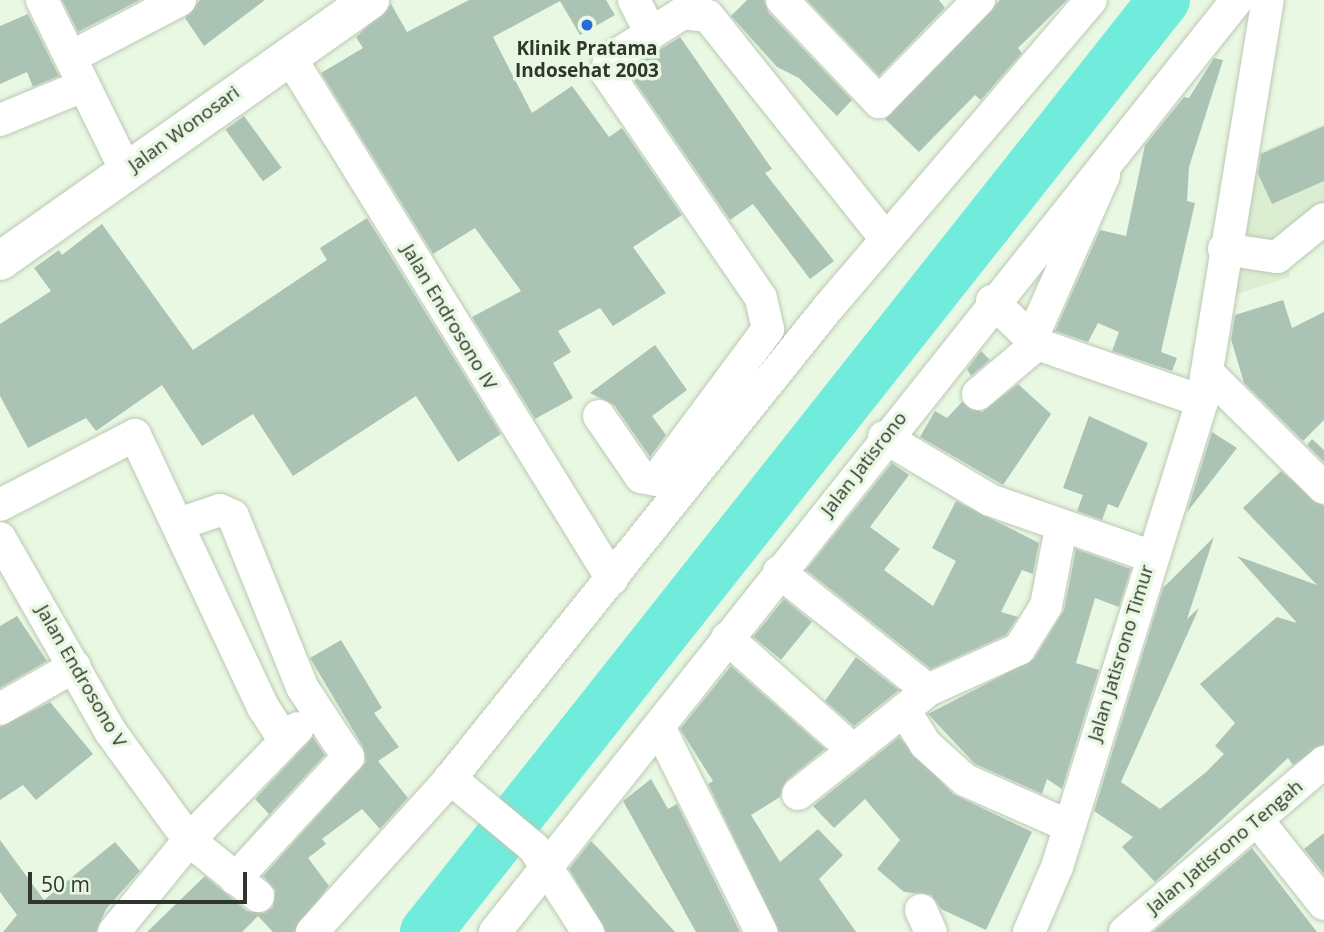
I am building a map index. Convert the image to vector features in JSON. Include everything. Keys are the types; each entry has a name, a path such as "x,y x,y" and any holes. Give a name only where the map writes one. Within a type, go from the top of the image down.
{"main road":[{"name":"Jalan Wonosari","path":"0,261 288,54 370,0"}],"street":[{"path":"43,0 126,171"},
{"path":"71,57 180,0"},
{"path":"634,0 651,33"},
{"path":"782,0 879,102 979,0"},
{"path":"312,932 461,786 612,579 886,239 1091,0"},
{"name":"Jalan Jatisrono","path":"495,932 540,859 660,729 727,638 884,437 1114,148 1257,1"},
{"name":"Jalan Jatisrono","path":"1205,387 1257,1"},
{"path":"598,416 641,477 656,480 768,329 761,298 607,73 609,60 683,13 708,16 886,239"},
{"name":"Jalan Endrosono IV","path":"288,54 612,579"},
{"path":"0,120 83,86"},
{"path":"978,394 1034,342 1114,148"},
{"path":"1224,249 1278,257 1324,219"},
{"path":"992,301 1034,342 1205,387 1324,488"},
{"name":"Jalan Jatisrono Timur","path":"1029,932 1069,826 1150,556 1205,387"},
{"path":"0,505 135,435 179,524 262,708 285,741"},
{"path":"884,437 990,500 1061,528 1150,556"},
{"path":"114,932 189,840 315,712 233,516 220,510 179,524"},
{"path":"797,794 928,690 1019,649 1046,606 1061,528"},
{"name":"Jalan Endrosono V","path":"0,538 110,731 189,840 246,887 348,757 315,712"},
{"path":"779,572 928,690"},
{"path":"727,638 852,749"},
{"path":"0,709 75,666"},
{"path":"904,710 925,744 965,780 1069,826"},
{"path":"660,729 761,932"},
{"name":"Jalan Jatisrono Tengah","path":"1125,932 1324,762"},
{"path":"461,786 540,859 588,932"},
{"path":"1258,821 1324,904"}],"shaded area":[{"path":"1324,124 1324,224 1305,259 1289,265 1290,277 1218,300 1249,157"}],"building":[{"path":"62,0 140,0 78,32"},
{"path":"200,0 265,0 204,46 185,18"},
{"path":"469,0 606,0 615,15 580,35 560,1 493,37 532,113 572,86 609,137 622,128 682,215 633,247 666,293 613,326 600,308 558,331 571,352 553,363 573,398 535,419 472,317 521,291 475,228 433,254 321,73 363,48 356,37 391,4 407,32"},
{"path":"747,0 764,0 769,13 852,100 837,116 799,78 777,67 731,16"},
{"path":"807,0 939,0 945,8 879,76"},
{"path":"1000,0 1067,0 1018,48 1022,53 981,100 975,95 919,152 885,119"},
{"path":"28,14 59,76 33,87 27,72 0,84 0,26"},
{"path":"680,37 772,169 765,173 834,261 810,279 753,204 730,220 627,70"},
{"path":"1214,58 1223,60 1189,167 1187,201 1195,203 1161,352 1177,358 1172,371 1112,351 1119,332 1098,323 1088,342 1055,331 1100,230 1126,236 1145,145 1184,97 1189,98"},
{"path":"244,116 282,168 263,181 225,130"},
{"path":"1324,126 1324,181 1272,204 1258,174 1261,154"},
{"path":"367,218 501,434 458,462 416,396 293,476 253,414 202,446 162,385 96,431 86,418 28,448 0,396 0,324 51,291 34,268 59,250 62,255 102,224 193,350 327,260 320,248"},
{"path":"1283,300 1292,328 1324,312 1324,420 1303,441 1244,383 1231,339 1235,315"},
{"path":"655,345 687,390 652,416 666,435 650,457 614,405 590,393"},
{"path":"981,351 990,360 971,376 967,369"},
{"path":"1018,384 1051,414 1003,485 920,437 935,411 947,418 962,402 982,412"},
{"path":"1089,416 1148,443 1118,508 1108,504 1102,520 1077,511 1083,495 1063,488"},
{"path":"1212,432 1237,448 1187,512"},
{"path":"1312,439 1324,450 1324,462 1307,445"},
{"path":"892,463 909,475 870,527 900,549 884,570 933,606 956,561 932,548 956,501 1039,543 1033,574 1022,570 1001,612 1018,617 1006,635 931,669 806,570"},
{"path":"1281,471 1324,506 1324,744 1293,765 1288,758 1155,882 1122,847 1133,837 1094,811 1163,588 1214,537 1187,619 1199,608 1121,782 1160,809 1205,773 1224,754 1215,746 1235,723 1200,684 1277,617 1297,623 1237,556 1317,585 1243,508"},
{"path":"1076,549 1131,569 1119,607 1095,598 1076,663 1099,670 1062,789 1047,779 1042,794 975,764 928,714 1034,659 1064,610"},
{"path":"784,599 812,622 781,660 753,637"},
{"path":"17,616 47,661 0,688 0,626"},
{"path":"341,640 382,708 374,713 399,747 378,761 408,798 380,829 362,809 322,839 326,844 308,858 329,886 294,932 273,932 258,916 242,932 147,932 205,876 247,911 264,913 273,907 275,890 263,876 366,762 363,747 310,658"},
{"path":"856,657 899,690 854,726 825,701"},
{"path":"731,666 825,749 787,780 780,797 751,815 780,862 818,829 843,855 819,879 856,932 779,932 708,784 713,781 680,729"},
{"path":"50,702 93,754 36,800 23,785 0,800 0,727"},
{"path":"313,737 325,755 234,853 269,814 255,799"},
{"path":"899,737 953,794 1032,832 986,930 941,909 931,895 904,892 877,869 900,840 865,799 834,828 813,806"},
{"path":"651,779 668,809 677,804 740,932 696,932 623,801"},
{"path":"1324,833 1324,874 1304,849"},
{"path":"0,840 44,900 115,842 140,871 106,909 96,932 3,932 17,915 0,892"},
{"path":"591,841 675,932 606,932 569,869"},
{"path":"1252,848 1317,932 1153,932"}],"waterway":[{"path":"426,932 1164,0"}],"place":[{"name":"Klinik Pratama Indosehat 2003","path":"587,25"}]}
